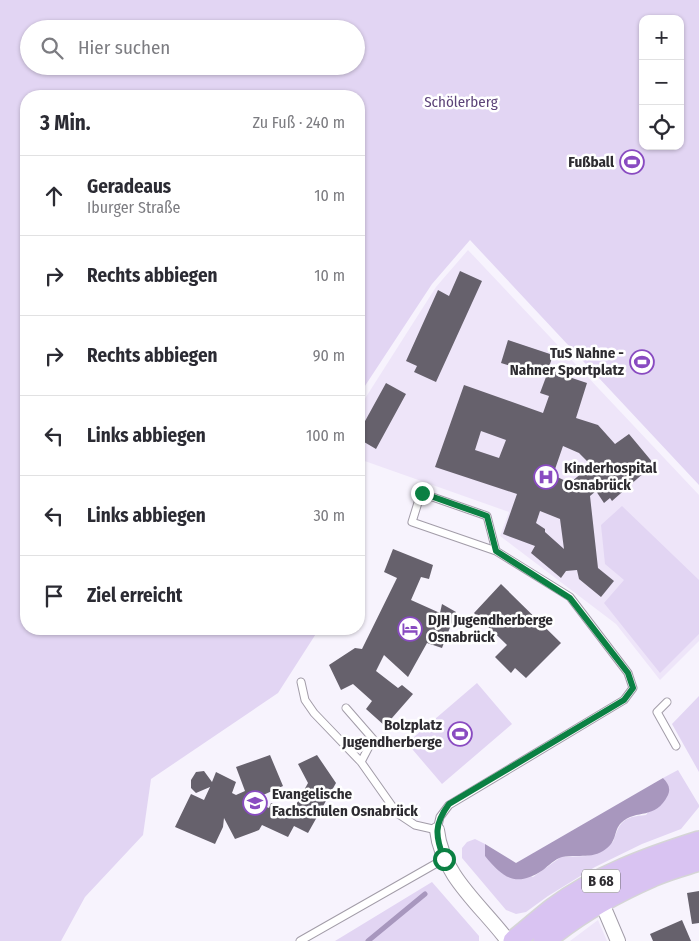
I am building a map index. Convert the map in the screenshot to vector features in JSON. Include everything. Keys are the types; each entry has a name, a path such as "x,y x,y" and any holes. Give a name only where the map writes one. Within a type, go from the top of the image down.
{"main road":[{"name":"B 68","path":"514,941 554,909 594,884 647,859 699,842"},
{"name":"B 68","path":"544,941 562,925 601,901 653,875 699,860"}],"street":[{"path":"437,830 439,845 452,874 508,941"},
{"path":"601,901 618,941"}],"lane":[{"path":"301,682 305,700 314,713 360,762 397,813 415,825 437,830 440,817 449,804 624,700 633,688 628,673 570,598 496,551 412,522 422,493 487,516 496,551"},
{"path":"667,702 657,712 676,746"},
{"path":"346,708 373,739 360,762"},
{"path":"300,941 444,859"}],"shaded area":[{"name":"Kinderhospital Osnabrück","path":"468,250 699,495 699,641 660,680 616,624 500,536 509,512 365,461 365,399 436,287"},
{"path":"663,778 668,784 669,790 663,803 652,811 633,816 621,823 611,844 603,851 588,856 562,857 525,879 511,878 504,875 485,856 485,844 516,863"},
{"path":"598,920 607,941 570,941"}],"green space":[{"name":"Schölerberg","path":"0,0 699,0 699,485 470,240 432,284 365,386 365,90 20,90 20,635 315,635 278,693 151,779 143,835 85,897 61,941 0,941"},
{"path":"622,506 699,580 699,634 660,673 604,603 624,580 605,564 601,525"},
{"name":"Bolzplatz Jugendherberge","path":"477,683 512,724 442,784 407,743"},
{"path":"699,696 699,772 672,724"},
{"path":"678,770 699,805 681,829 642,844 595,867 526,912 516,914 506,910 462,858 462,848 467,842 475,839 485,844 485,856 533,877 561,857 587,856 613,842 620,825 624,821 632,817 646,815 668,784 663,778"},
{"path":"432,882 479,936 479,941 335,941"}],"building":[{"path":"460,271 482,281 436,382 414,372 417,366 406,361 438,290 449,296"},
{"path":"508,340 553,355 548,370 587,383 576,418 598,425 615,444 629,434 654,464 612,501 610,498 604,503 596,491 590,496 598,568 614,581 601,597 579,579 577,570 566,571 561,578 531,553 535,546 503,534 517,494 435,467 464,385 543,413 549,396 540,393 546,377 501,363","holes":["481,431 506,440 499,458 475,450","563,446 579,453 591,465 570,483 553,475","540,511 560,519 564,549 545,532 545,529 536,523"]},
{"path":"386,383 406,394 376,449 365,443 365,421"},
{"name":"DJH Jugendherberge Osnabrück","path":"393,549 433,565 429,579 421,577 411,600 440,613 442,604 456,612 442,648 427,643 408,677 384,655 376,671 398,688 402,685 413,694 385,726 366,709 372,701 353,684 341,690 329,665 355,648 362,649 397,578 384,572"},
{"path":"501,584 561,643 526,678 515,668 511,673 495,657 507,645 474,613"},
{"name":"Evangelische Fachschulen Osnabrück","path":"270,755 283,786 261,796 262,805 269,808 271,803 292,812 308,783 298,764 317,755 336,783 308,833 294,826 288,837 262,825 259,830 235,839 224,818 223,827 215,844 175,827 191,794 204,800 210,787 196,793 191,788 191,780 196,772 204,771 212,782 216,772 236,782 232,793 236,795 245,791 236,767"},
{"path":"699,891 699,923 692,924 687,893"},
{"path":"682,920 691,941 653,941 650,934"}],"waterway":[{"path":"368,941 425,894"}],"place":[{"name":"Fußball","path":"632,162"},
{"name":"TuS Nahne - Nahner Sportplatz","path":"642,362"},
{"name":"Kinderhospital Osnabrück","path":"546,477"},
{"name":"DJH Jugendherberge Osnabrück","path":"410,629"},
{"name":"Bolzplatz Jugendherberge","path":"460,734"},
{"name":"Evangelische Fachschulen Osnabrück","path":"255,803"}],"route":[{"path":"422,493 487,516 496,551 570,598 628,673 633,688 624,700 449,804 440,817 437,830 439,845 444,859"}]}
